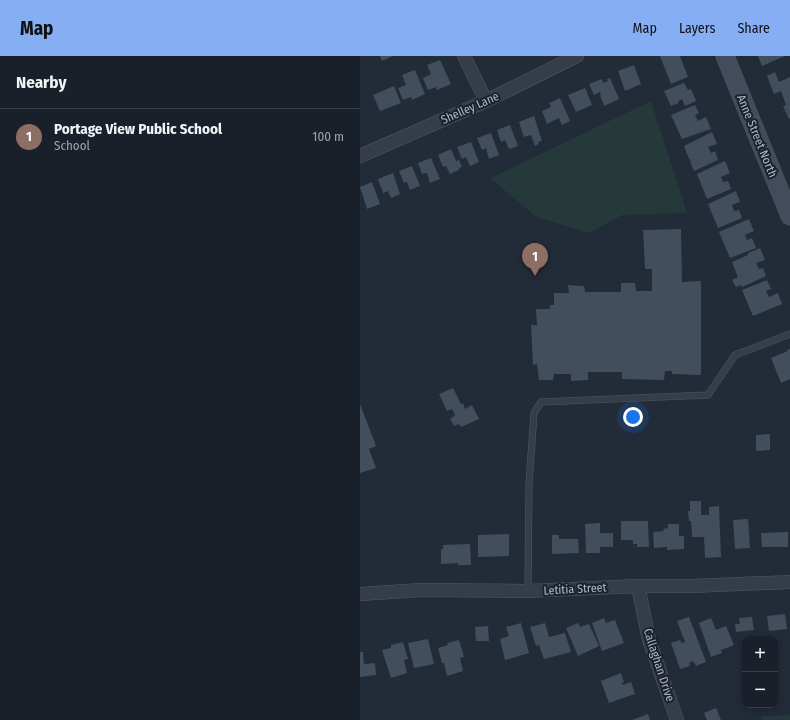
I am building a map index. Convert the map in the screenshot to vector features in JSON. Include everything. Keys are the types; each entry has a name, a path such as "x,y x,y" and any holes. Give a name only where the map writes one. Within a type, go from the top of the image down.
{"street":[{"path":"464,56 486,101"},
{"name":"Shelley Lane","path":"360,156 486,101 577,56"},
{"name":"Anne Street North","path":"725,56 790,216"},
{"name":"Letitia Street","path":"360,594 421,590 528,591 638,586 691,586 790,582"},
{"name":"Callaghan Drive","path":"638,586 649,640 677,720"}],"lane":[{"path":"528,591 529,484 534,414 541,402 708,395 735,356 790,334"}],"shaded area":[{"path":"651,101 687,213 622,215 589,233 536,217 490,178"},
{"path":"790,715 790,720 762,720 760,716"}],"building":[{"path":"380,56 393,56 382,61"},
{"path":"660,56 680,56 688,77 671,84"},
{"path":"758,56 785,56 762,66"},
{"path":"440,60 451,84 437,90 436,87 428,90 423,78 431,74 427,65"},
{"path":"634,65 641,84 625,91 618,71"},
{"path":"415,70 425,94 412,100 411,97 403,100 398,88 406,85 402,75"},
{"path":"775,72 779,82 790,77 789,119 783,106 786,105 781,91 774,94 767,76"},
{"path":"610,78 619,99 604,106 600,92 594,95 589,84 602,79 603,83 608,81 607,79"},
{"path":"684,83 688,90 691,89 696,101 685,106 682,99 678,101 679,103 671,106 664,91"},
{"path":"394,86 401,103 380,111 373,95"},
{"path":"585,88 592,105 576,112 568,95"},
{"path":"560,98 570,121 562,125 559,118 547,124 542,111 551,107 549,103"},
{"path":"695,105 699,113 695,115 698,121 706,117 711,129 682,139 671,115"},
{"path":"534,116 542,141 538,142 539,144 535,146 531,135 524,137 519,122"},
{"path":"510,125 518,146 509,149 505,140 501,142 497,130"},
{"path":"712,132 717,144 708,147 711,153 715,151 718,160 694,171 690,161 691,160 689,159 684,146"},
{"path":"491,133 499,155 489,159 486,148 482,150 477,138"},
{"path":"471,142 479,162 470,166 466,157 462,159 457,147"},
{"path":"451,149 456,161 459,160 462,167 450,174 446,166 443,167 438,155"},
{"path":"431,158 440,179 430,183 427,173 422,174 418,163"},
{"path":"725,161 730,173 721,177 723,182 728,181 731,189 707,199 697,174"},
{"path":"412,166 420,186 410,190 407,182 404,183 399,171"},
{"path":"393,173 400,194 391,198 388,191 383,193 378,179"},
{"path":"372,182 380,204 367,209 360,187"},
{"path":"736,191 740,202 732,205 734,211 739,210 742,218 718,228 708,204"},
{"path":"749,219 754,231 745,235 747,240 752,238 756,248 730,258 719,232"},
{"path":"681,229 682,282 701,281 701,375 672,374 672,371 665,371 664,380 622,379 622,372 588,372 588,380 571,381 571,374 554,374 553,380 539,380 537,364 533,365 531,325 537,325 536,309 550,309 550,305 554,305 554,293 569,293 568,285 584,286 585,292 621,292 621,283 635,283 636,291 652,291 652,269 645,269 643,230"},
{"path":"760,248 765,260 756,263 759,269 763,268 766,276 742,287 741,285 736,287 732,280 738,277 732,262"},
{"path":"767,280 771,289 766,291 769,297 778,293 782,304 753,316 742,290"},
{"path":"790,349 790,379 781,383 771,358"},
{"path":"453,388 461,404 463,403 465,409 472,405 479,419 461,427 459,424 454,426 450,419 455,415 452,409 447,411 439,394"},
{"path":"360,404 376,446 369,449 376,468 360,473"},
{"path":"770,434 770,450 756,451 756,435"},
{"path":"690,501 701,501 701,515 709,515 709,507 719,506 721,557 705,558 704,537 692,537 691,521 689,521 688,511 690,511"},
{"path":"748,519 750,548 735,549 733,520"},
{"path":"621,521 648,521 649,547 637,547 637,544 633,544 633,540 621,540"},
{"path":"600,523 600,533 613,533 613,547 600,547 600,553 586,553 585,524"},
{"path":"668,524 679,524 679,536 684,536 684,549 667,550 667,547 654,548 653,532 664,531 663,529 668,528"},
{"path":"788,532 788,547 762,547 761,533"},
{"path":"509,534 509,556 478,557 478,535"},
{"path":"552,535 559,535 559,539 578,539 579,553 552,554"},
{"path":"470,544 471,565 458,565 458,563 441,564 441,549 443,549 443,545"},
{"path":"785,614 787,629 769,631 767,616"},
{"path":"689,617 706,662 696,666 693,661 689,663 690,666 680,669 671,643 680,640 682,643 685,642 677,621"},
{"path":"752,617 754,630 736,632 735,624 740,624 739,618"},
{"path":"604,618 606,623 615,620 624,643 602,651 592,623"},
{"path":"711,618 716,630 726,626 734,645 721,650 722,653 711,657 699,623"},
{"path":"521,623 529,653 505,660 500,639 509,636 506,627"},
{"path":"545,623 549,637 565,633 571,652 544,659 539,645 536,646 530,627"},
{"path":"578,623 580,627 589,624 599,646 578,656 566,628"},
{"path":"488,626 489,641 476,641 475,627"},
{"path":"428,639 434,664 414,668 408,643"},
{"path":"459,640 464,657 460,658 463,671 447,676 438,648 448,645 447,643"},
{"path":"403,642 408,659 404,660 407,673 391,678 382,650 391,648 391,645"},
{"path":"360,652 363,652 364,664 375,663 376,675 360,677"},
{"path":"621,673 624,682 622,683 623,685 631,682 635,694 609,703 601,681"},
{"path":"716,708 721,720 707,720 704,713"},
{"path":"648,714 650,720 632,720"}],"place":[{"name":"Portage View Public School","path":"535,276"}]}
